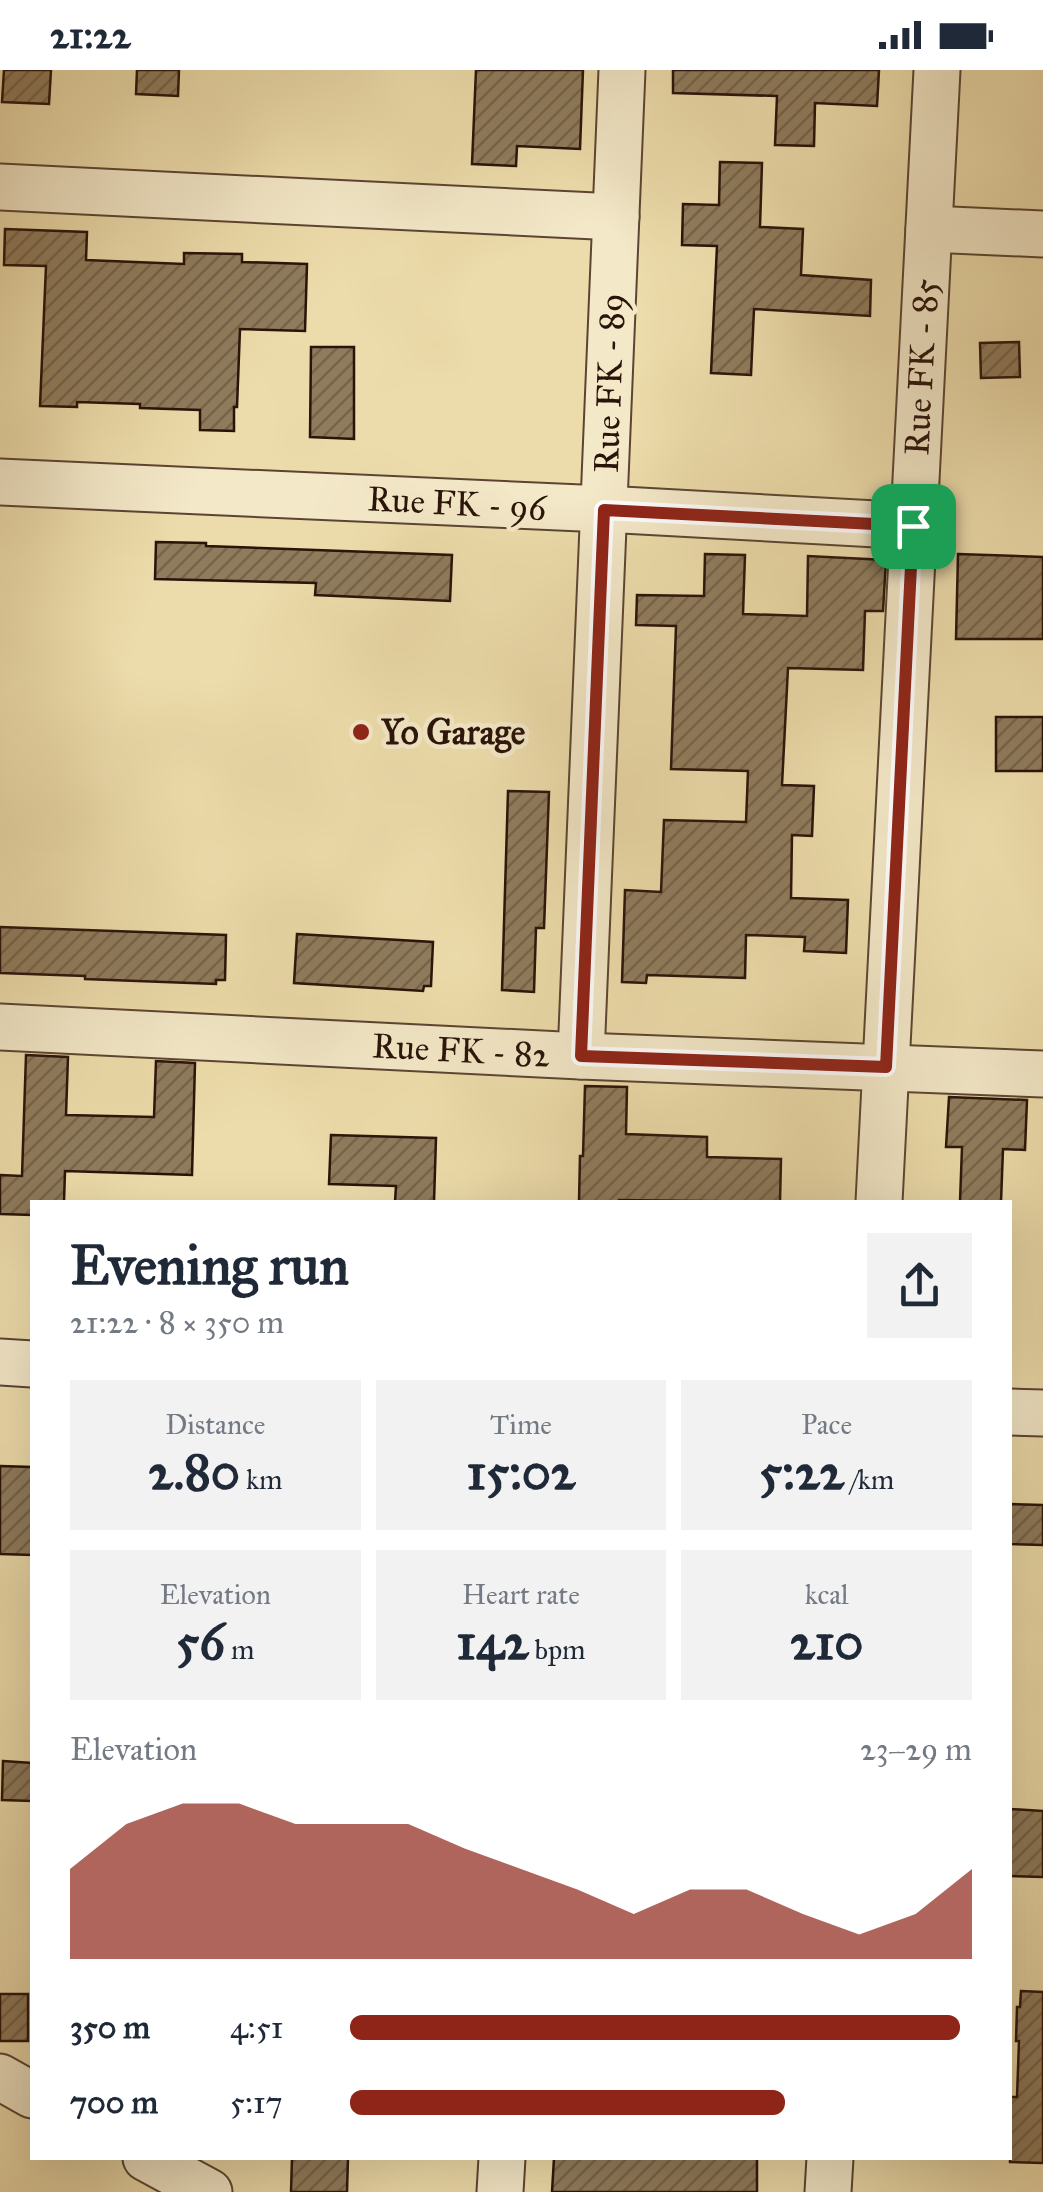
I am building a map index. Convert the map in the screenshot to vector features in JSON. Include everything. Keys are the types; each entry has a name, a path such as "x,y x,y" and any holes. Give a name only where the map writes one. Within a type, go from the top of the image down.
{"street":[{"name":"Rue FK - 89","path":"581,1056 622,70"},
{"name":"Rue FK - 85","path":"879,1200 936,70"},
{"path":"0,187 616,217"},
{"path":"928,229 1043,234"},
{"name":"Rue FK - 96","path":"0,482 913,526"},
{"name":"Rue FK - 82","path":"0,1027 1043,1074"},
{"path":"0,1362 30,1364"},
{"path":"1012,1412 1043,1413"},
{"path":"0,2077 30,2093"},
{"path":"150,2160 211,2192 214,2160"},
{"path":"500,2192 502,2160"},
{"path":"828,2192 830,2160"}],"building":[{"path":"4,70 51,70 49,104 2,102"},
{"path":"137,70 179,70 178,96 136,94"},
{"path":"476,70 583,70 580,149 517,146 516,166 472,164"},
{"path":"673,70 879,70 877,106 815,103 814,146 775,145 777,96 673,93"},
{"path":"720,162 762,163 760,227 803,229 801,275 871,280 870,316 754,309 751,375 711,373 717,246 682,245 683,204 719,205"},
{"path":"5,229 87,232 86,260 184,264 184,253 242,254 242,262 307,264 305,331 240,329 234,431 200,430 200,410 77,402 77,407 40,406 46,266 4,265"},
{"path":"1019,342 1020,377 981,378 980,343"},
{"path":"311,347 354,347 354,439 310,437"},
{"path":"156,542 452,555 450,601 315,595 316,583 155,579"},
{"path":"705,554 745,555 743,614 807,616 808,556 886,560 883,611 865,611 863,670 788,668 782,785 814,786 812,836 792,835 791,898 848,900 846,953 804,951 805,937 746,935 745,978 647,975 646,983 622,982 625,890 661,892 664,820 746,822 748,771 671,769 676,626 636,625 637,595 704,596"},
{"path":"958,554 1043,557 1043,639 956,639"},
{"path":"996,717 1043,717 1043,771 996,771"},
{"path":"508,791 549,792 544,928 536,928 534,992 502,990"},
{"path":"0,927 226,935 225,980 216,980 216,984 0,973"},
{"path":"297,934 433,942 431,986 424,986 423,991 294,983"},
{"path":"26,1055 68,1057 66,1115 154,1117 156,1061 195,1063 192,1175 65,1171 64,1200 30,1200 30,1215 0,1214 0,1175 22,1176"},
{"path":"585,1086 627,1087 626,1134 707,1137 707,1157 781,1159 780,1200 579,1200"},
{"path":"949,1097 1027,1100 1025,1150 1003,1149 1001,1200 960,1200 962,1147 946,1147"},
{"path":"331,1135 436,1138 434,1200 395,1200 396,1186 329,1184"},
{"path":"0,1466 30,1467 30,1555 0,1554"},
{"path":"1012,1504 1043,1505 1043,1545 1012,1544"},
{"path":"3,1761 30,1763 30,1801 2,1800"},
{"path":"1012,1809 1043,1811 1043,1877 1012,1876"},
{"path":"1021,1991 1043,1992 1043,2163 1010,2162"},
{"path":"0,1994 28,1994 28,2041 0,2041"},
{"path":"292,2160 348,2160 347,2192 291,2192"},
{"path":"554,2160 757,2160 757,2192 552,2192"}],"place":[{"name":"Yo Garage","path":"361,732"}],"route":[{"path":"604,510 913,526 886,1067 581,1056 604,510"}]}
